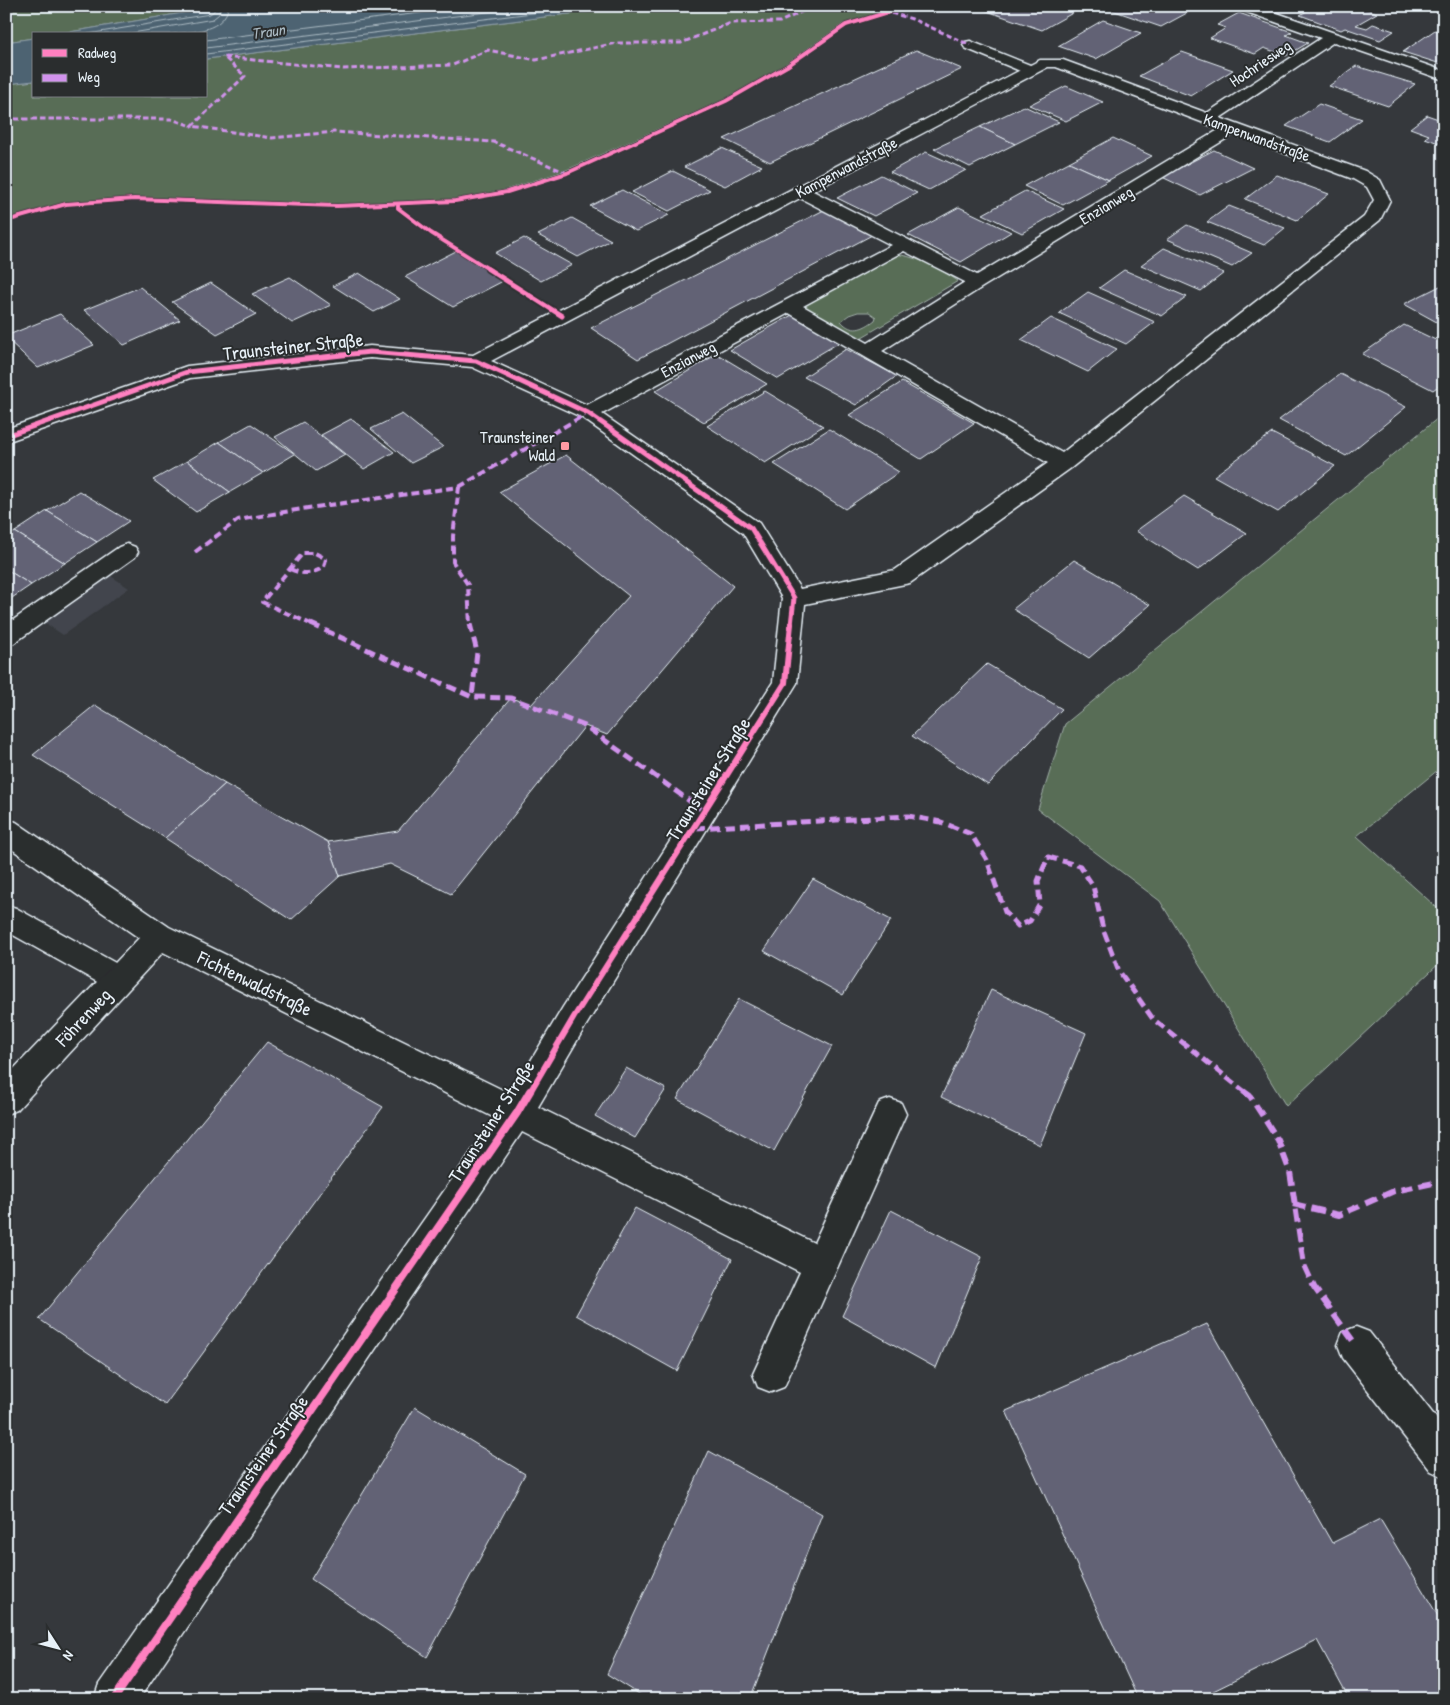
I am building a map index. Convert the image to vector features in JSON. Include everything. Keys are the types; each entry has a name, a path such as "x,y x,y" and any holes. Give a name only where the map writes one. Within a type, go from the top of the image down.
{"street":[{"name":"Hochriesweg","path":"1243,6 1444,76"},
{"name":"Hochriesweg","path":"1208,119 1332,37"},
{"path":"970,45 1030,70"},
{"name":"Kampenwandstraße","path":"476,361 1045,63 1058,63 1234,127 1358,175 1374,184 1382,200 1371,220 1063,463 902,577 794,598"},
{"name":"Enzianweg","path":"869,351 978,282 1234,127"},
{"path":"799,191 978,282"},
{"name":"Enzianweg","path":"588,413 905,244"},
{"path":"788,305 1063,463"},
{"name":"Traunsteiner Straße","path":"6,436 187,372 370,352 476,361 588,413 751,528 794,598 786,683 574,1017 517,1113 114,1699"},
{"path":"6,637 127,552"},
{"name":"Fichtenwaldstraße","path":"6,830 159,936 517,1113"},
{"path":"6,917 118,979"},
{"name":"Föhrenweg","path":"6,1099 159,936"},
{"name":"Traunsteiner Straße","path":"517,1113 822,1264"},
{"path":"771,1374 890,1114"},
{"path":"1356,1345 1444,1458"}],"shaded area":[{"path":"108,574 129,588 63,635 42,621"}],"green space":[{"path":"6,6 224,6 70,32 32,32 32,38 6,42"},
{"path":"633,6 903,6 843,24 784,65 723,100 564,171 505,190 455,199 338,204 135,197 65,202 6,219 6,84 32,81 32,98 208,98 208,59"},
{"path":"889,253 925,263 958,281 857,340 788,305","holes":["858,312 869,312 876,317 875,320 862,328 849,328 841,321 849,315"]},
{"path":"1444,413 1444,765 1357,836 1444,914 1444,959 1286,1106 1160,901 1038,809 1065,724"}],"water":[{"name":"Traun","path":"224,6 633,6 208,59 208,32 70,32"},
{"path":"32,38 32,81 6,84 6,42"}],"building":[{"path":"990,6 1068,6 1078,10 1042,30 984,10"},
{"path":"1109,6 1200,6 1161,27 1106,8"},
{"path":"1315,6 1330,9 1336,6 1358,6 1377,13 1356,25 1367,28 1373,24 1394,31 1380,40 1345,28 1341,30 1300,15"},
{"path":"1239,13 1292,32 1286,35 1308,43 1286,56 1264,48 1255,54 1210,38 1226,28 1217,25"},
{"path":"1103,20 1141,33 1096,59 1058,46"},
{"path":"1435,30 1444,33 1444,65 1403,52"},
{"path":"916,50 962,69 770,162 724,139"},
{"path":"1182,52 1233,70 1191,96 1139,76"},
{"path":"1356,66 1415,84 1388,106 1329,86"},
{"path":"1066,86 1103,102 1066,121 1029,105"},
{"path":"1319,104 1362,119 1330,142 1286,126"},
{"path":"1024,106 1059,122 1015,144 980,127"},
{"path":"1427,115 1444,121 1444,145 1425,138 1429,135 1410,128"},
{"path":"980,127 1015,144 970,167 934,149"},
{"path":"1113,138 1152,156 1109,180 1069,162"},
{"path":"722,148 762,166 725,186 684,167"},
{"path":"1214,150 1253,168 1200,195 1162,177"},
{"path":"926,152 966,170 929,190 890,172"},
{"path":"1069,162 1109,180 1063,205 1024,186"},
{"path":"673,171 710,190 669,211 632,192"},
{"path":"881,175 917,193 874,216 837,198"},
{"path":"1277,175 1329,194 1297,220 1245,199"},
{"path":"622,190 669,215 636,231 590,206"},
{"path":"1025,191 1064,209 1022,233 983,214"},
{"path":"1229,206 1285,228 1264,245 1207,222"},
{"path":"959,207 1011,232 961,262 908,235"},
{"path":"826,209 874,234 638,359 591,328"},
{"path":"572,218 611,240 578,257 538,235"},
{"path":"1187,225 1252,253 1232,267 1167,239"},
{"path":"524,238 572,265 541,281 495,253"},
{"path":"1164,248 1224,273 1201,291 1141,265"},
{"path":"456,251 505,280 453,307 405,277"},
{"path":"1124,270 1187,297 1162,316 1099,288"},
{"path":"359,273 400,299 374,312 333,286"},
{"path":"290,277 331,305 292,323 252,294"},
{"path":"211,283 256,314 217,334 172,302"},
{"path":"1444,284 1444,326 1404,304"},
{"path":"140,287 180,320 124,345 84,310"},
{"path":"1088,292 1155,322 1126,344 1059,313"},
{"path":"60,314 94,345 38,368 6,338 6,336"},
{"path":"792,315 840,342 778,379 730,350"},
{"path":"1051,318 1117,349 1088,372 1021,340"},
{"path":"1404,325 1444,344 1444,382 1433,390 1362,354"},
{"path":"846,349 897,376 856,405 804,377"},
{"path":"717,354 767,384 704,422 655,391"},
{"path":"1340,374 1406,407 1346,456 1279,420"},
{"path":"902,382 974,423 921,459 849,415"},
{"path":"765,391 823,426 765,463 707,426"},
{"path":"402,414 443,447 411,463 371,429"},
{"path":"351,419 394,452 364,469 321,435"},
{"path":"303,422 345,455 316,471 275,437"},
{"path":"251,424 295,454 263,473 219,442"},
{"path":"829,429 899,472 845,509 774,464"},
{"path":"1272,433 1335,466 1278,512 1214,476"},
{"path":"219,442 263,473 230,492 187,461"},
{"path":"566,455 733,586 607,735 585,726 451,894 390,864 340,876 328,842 398,831 511,698 531,705 629,596 499,492"},
{"path":"187,461 230,492 196,512 153,480"},
{"path":"79,491 129,521 97,542 47,511"},
{"path":"1184,496 1247,533 1198,570 1136,531"},
{"path":"47,511 97,542 65,563 15,532"},
{"path":"15,532 65,563 31,585 6,569 6,537"},
{"path":"1074,560 1150,605 1089,658 1013,609"},
{"path":"6,569 31,585 6,602"},
{"path":"987,664 1062,709 988,785 912,736"},
{"path":"95,705 225,784 165,838 33,755"},
{"path":"225,784 328,842 340,876 291,920 165,838"},
{"path":"813,879 891,920 843,995 764,951"},
{"path":"991,990 1086,1033 1040,1145 941,1097"},
{"path":"739,999 832,1046 774,1151 677,1099"},
{"path":"267,1042 383,1107 165,1405 39,1319"},
{"path":"626,1068 666,1089 635,1138 595,1116"},
{"path":"635,1208 732,1259 677,1371 576,1315"},
{"path":"891,1210 982,1257 936,1368 842,1316"},
{"path":"1207,1324 1332,1543 1380,1519 1444,1626 1444,1692 1430,1699 1349,1699 1317,1640 1197,1699 1138,1699 1006,1411"},
{"path":"415,1407 525,1474 427,1657 311,1579"},
{"path":"709,1451 822,1514 750,1699 647,1699 607,1674"}],"marked path":[{"path":"567,173 494,142 334,132 272,138 192,126 245,76 224,57 343,69 453,65 488,50 536,60 617,43 681,43 731,23 780,22 814,6"},
{"path":"891,13 912,19 970,45"},
{"path":"6,119 171,119 192,126"},
{"path":"459,487 588,413"},
{"path":"195,552 238,520 308,508 459,487 453,536 453,562 468,585 470,626 477,652 472,697"},
{"path":"290,569 298,573 311,573 324,567 326,559 315,553 303,553 262,602 472,697 511,698 585,726 705,812"},
{"path":"695,828 908,816 941,822 971,834 987,860 1005,912 1018,926 1030,921 1040,904 1038,881 1048,857 1080,866 1093,886 1103,929 1119,971 1153,1019 1250,1096 1278,1140 1290,1172 1304,1265 1314,1287 1356,1345"},
{"path":"1293,1204 1339,1215 1394,1191 1444,1181"}],"cycle path":[{"path":"6,221 66,204 134,199 337,206 455,201 507,192 567,173 726,101 787,66 846,25 908,6"},
{"path":"398,204 398,208 431,233 562,316"},
{"path":"6,436 187,372 370,352 476,361 588,413 751,528 794,598 785,683 574,1017 517,1113 114,1699"}],"place":[{"name":"Traunsteiner Wald","path":"565,446"}]}
